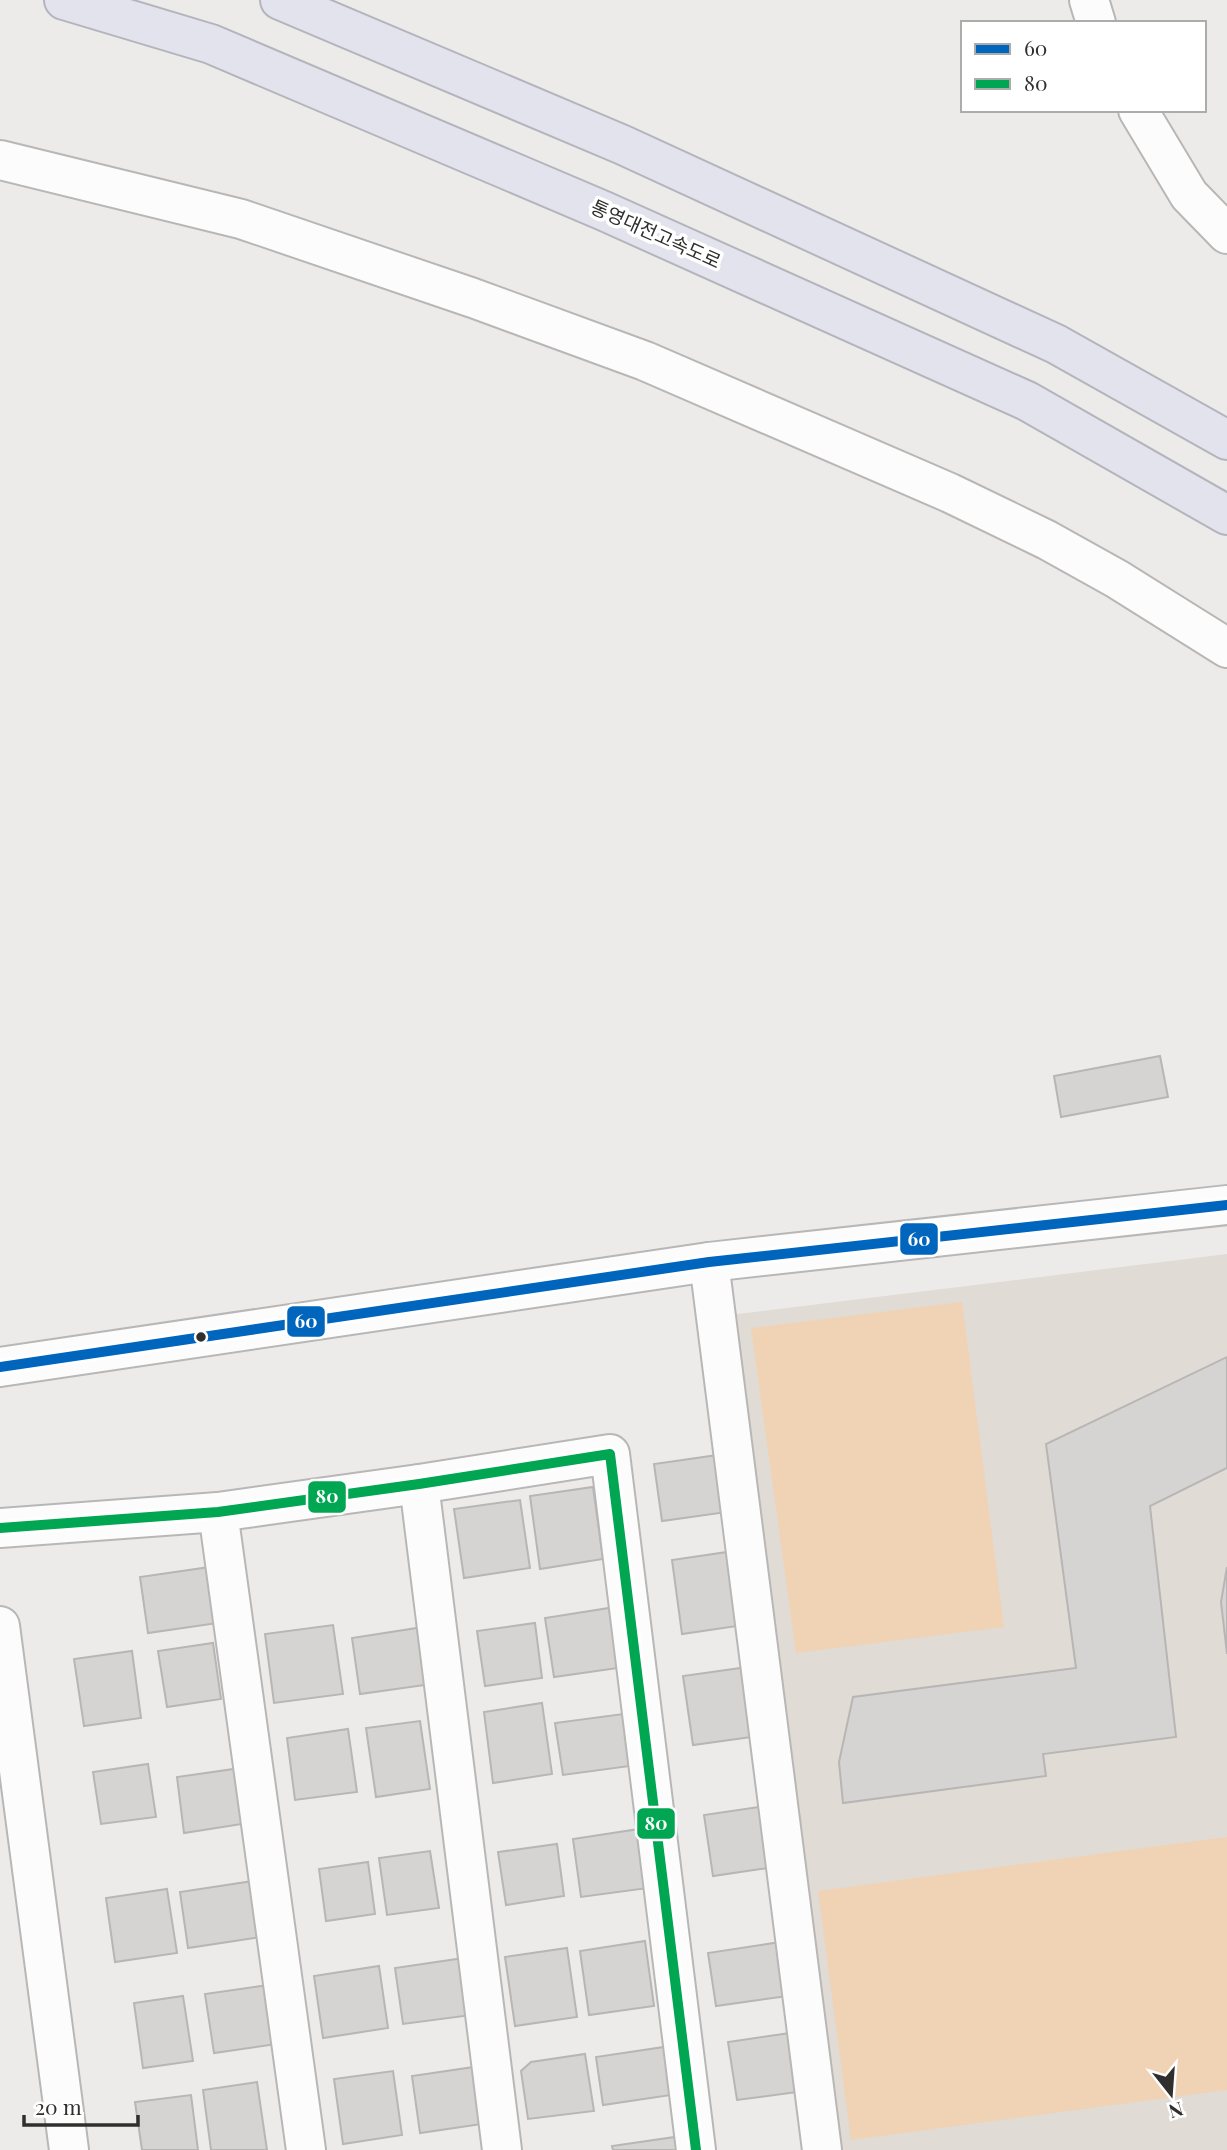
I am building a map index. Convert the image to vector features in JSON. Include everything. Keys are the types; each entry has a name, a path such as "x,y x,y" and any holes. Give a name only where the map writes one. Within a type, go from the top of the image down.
{"highway":[{"name":"통영대전고속도로","path":"64,0 211,44 604,211 1027,401 1227,515"},
{"path":"280,0 623,145 1056,344 1227,440"}],"street":[{"path":"1089,0 1095,21"},
{"path":"1139,112 1189,195 1227,234"},
{"path":"0,160 241,219 473,298 645,361 950,493 1047,540 1117,579 1227,648"},
{"path":"0,1367 709,1262 1227,1205"},
{"path":"709,1262 822,2150"},
{"path":"0,1528 218,1512 610,1454 696,2150"},
{"path":"419,1484 502,2150"},
{"path":"218,1512 306,2150"},
{"path":"0,1626 69,2150"}],"shaded area":[{"path":"1227,1254 1227,2150 836,2150 730,1315"},
{"path":"962,1302 1004,1627 796,1653 751,1328"},
{"path":"1227,1837 1227,2090 851,2140 818,1891"}],"building":[{"path":"1160,1056 1168,1097 1061,1117 1054,1076"},
{"path":"1227,1357 1227,1468 1150,1506 1176,1737 1043,1754 1046,1776 843,1803 839,1762 853,1697 1076,1668 1046,1444"},
{"path":"718,1455 727,1512 662,1521 654,1464"},
{"path":"593,1487 603,1559 540,1569 530,1496"},
{"path":"520,1500 530,1568 464,1578 454,1509"},
{"path":"734,1551 744,1625 682,1634 672,1560"},
{"path":"210,1567 218,1623 148,1633 140,1577"},
{"path":"1227,1567 1227,1654 1221,1602"},
{"path":"609,1608 618,1668 554,1677 545,1618"},
{"path":"535,1623 542,1678 485,1686 477,1631"},
{"path":"333,1625 343,1694 274,1703 265,1634"},
{"path":"417,1628 425,1685 360,1694 352,1638"},
{"path":"213,1643 221,1699 167,1707 158,1651"},
{"path":"132,1651 141,1718 84,1726 74,1659"},
{"path":"755,1666 765,1735 693,1745 683,1676"},
{"path":"542,1703 552,1774 493,1783 484,1712"},
{"path":"623,1714 630,1766 563,1775 555,1723"},
{"path":"420,1721 430,1789 376,1797 366,1728"},
{"path":"348,1729 357,1792 295,1800 287,1738"},
{"path":"148,1764 156,1817 101,1824 93,1772"},
{"path":"234,1769 242,1824 184,1833 177,1777"},
{"path":"766,1806 775,1867 713,1876 704,1815"},
{"path":"639,1829 648,1888 581,1897 573,1839"},
{"path":"557,1844 564,1896 506,1905 498,1852"},
{"path":"430,1851 439,1908 387,1915 379,1858"},
{"path":"368,1862 375,1914 326,1921 319,1869"},
{"path":"253,1881 261,1937 188,1948 180,1892"},
{"path":"167,1889 177,1953 115,1962 106,1898"},
{"path":"645,1941 654,2006 589,2015 580,1951"},
{"path":"781,1942 788,1996 716,2006 708,1953"},
{"path":"567,1948 577,2017 515,2026 505,1957"},
{"path":"464,1958 472,2015 403,2024 395,1968"},
{"path":"379,1966 388,2028 323,2038 314,1976"},
{"path":"269,1985 277,2044 214,2053 205,1994"},
{"path":"183,1996 193,2061 143,2068 134,2003"},
{"path":"797,2032 805,2091 737,2100 728,2042"},
{"path":"664,2047 671,2095 603,2105 596,2057"},
{"path":"585,2054 594,2111 528,2119 521,2071 531,2062"},
{"path":"474,2067 482,2124 420,2133 412,2076"},
{"path":"393,2071 402,2135 343,2144 334,2079"},
{"path":"257,2082 267,2150 211,2150 203,2090"},
{"path":"191,2095 198,2150 142,2150 135,2102"},
{"path":"675,2137 677,2150 613,2150 612,2146"}],"transit line":[{"name":"60","path":"0,1367 709,1262 1227,1205"},
{"name":"80","path":"0,1528 218,1512 610,1454 696,2150"}]}
